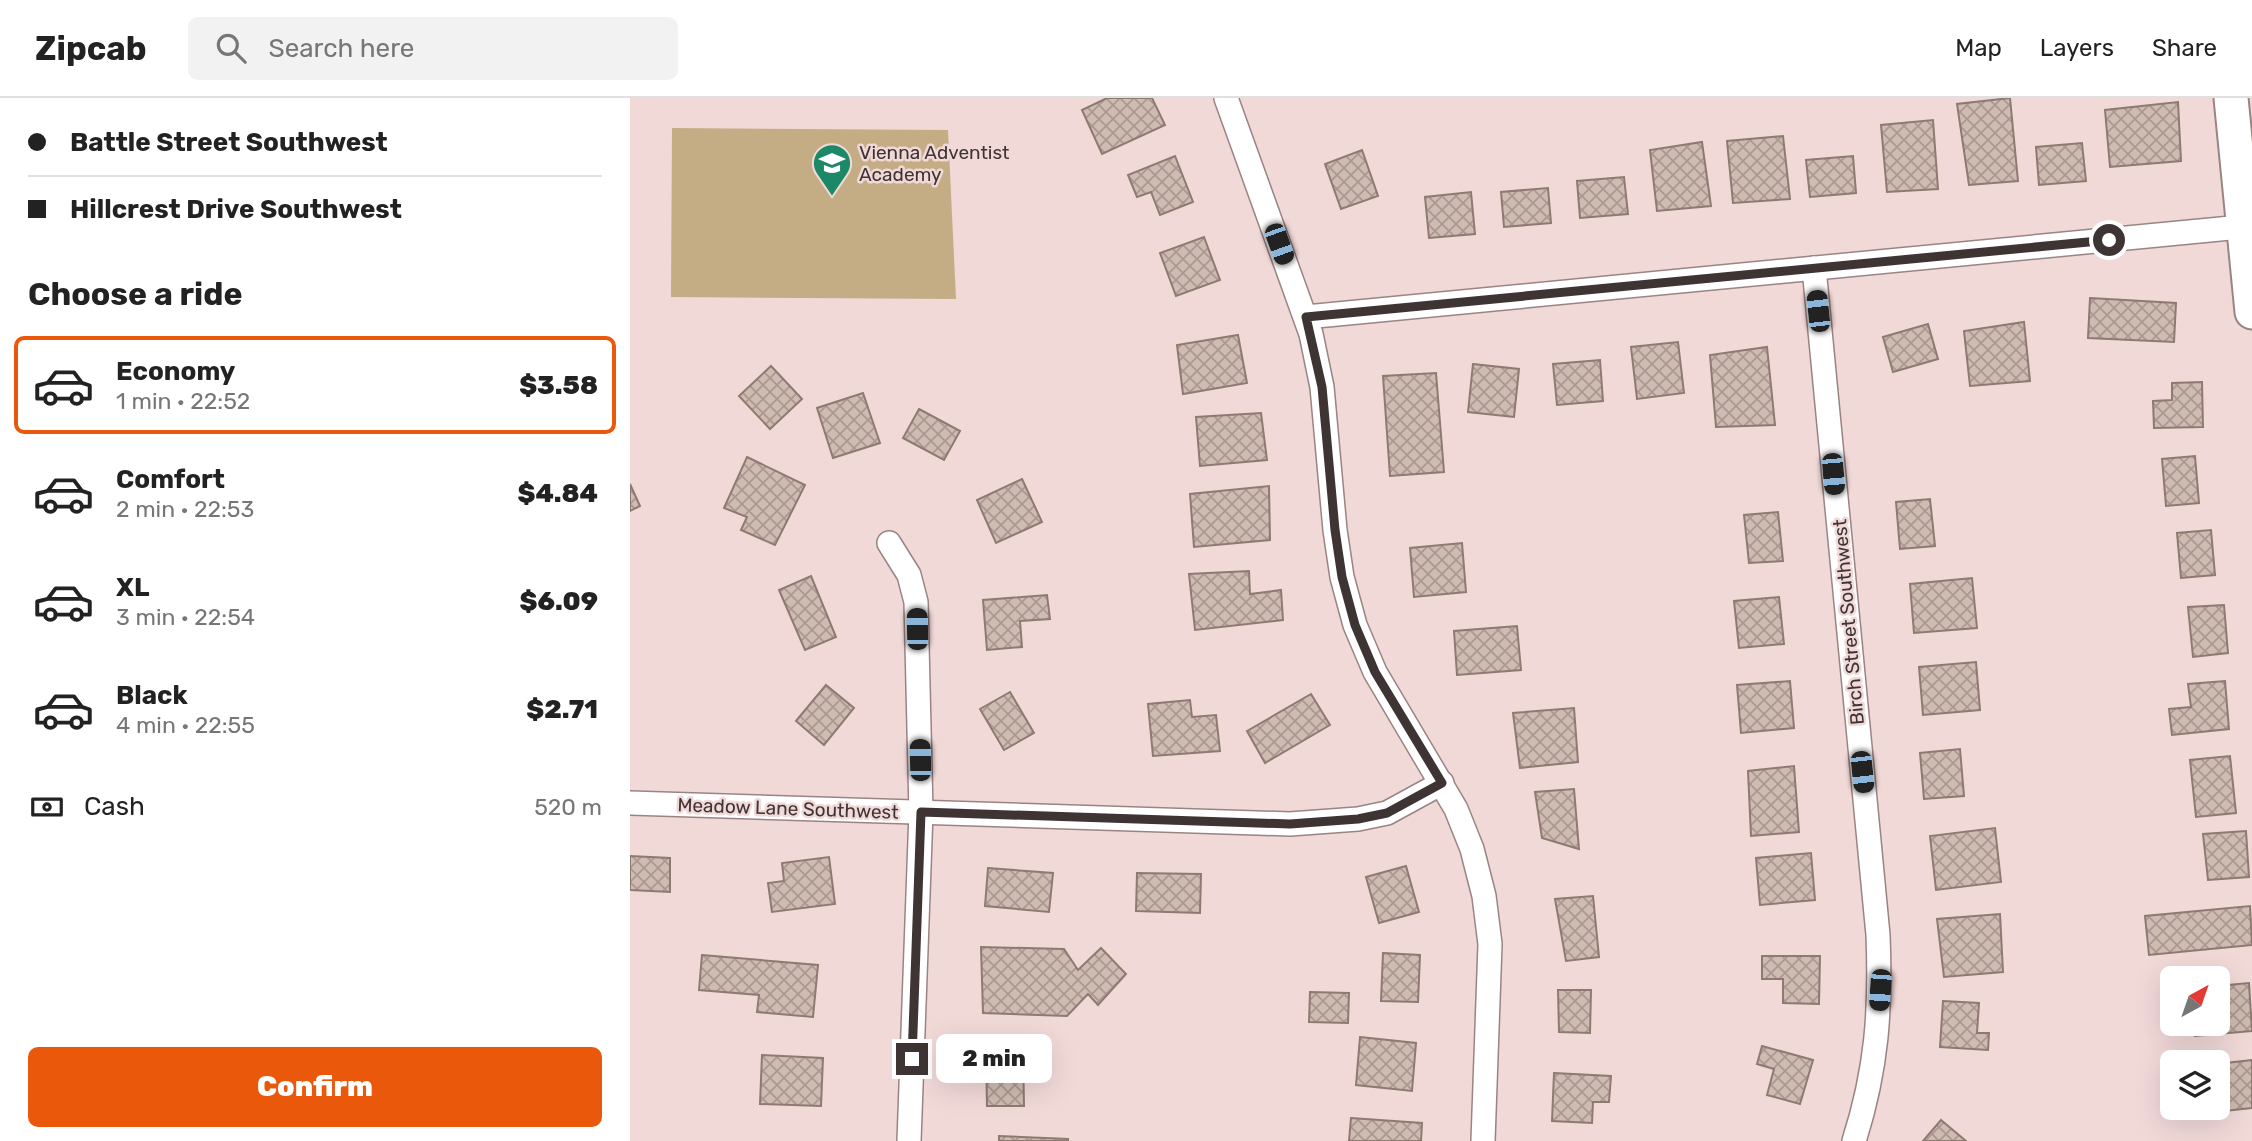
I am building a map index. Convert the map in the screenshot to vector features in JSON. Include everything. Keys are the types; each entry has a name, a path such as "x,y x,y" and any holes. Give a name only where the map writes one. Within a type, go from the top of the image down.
{"street":[{"path":"1226,98 1306,317 1322,387 1342,577 1355,625 1375,672 1456,809 1472,849 1485,896 1490,944 1483,1141"},
{"path":"2231,98 2248,227 2252,312"},
{"path":"1306,317 2248,227"},
{"name":"Birch Street Southwest","path":"1814,268 1879,963 1877,1048 1865,1106 1854,1141"},
{"path":"889,543 909,575 916,602 921,812 909,1141"},
{"name":"Meadow Lane Southwest","path":"630,803 1290,824 1358,819 1387,813 1442,783"}],"shaded area":[{"path":"672,128 948,130 956,299 671,297"}],"building":[{"path":"1107,98 1152,98 1165,125 1102,154 1082,110"},
{"path":"2010,98 2018,181 1969,185 1957,104"},
{"path":"2178,102 2181,161 2110,167 2105,110"},
{"path":"1933,120 1938,189 1887,192 1881,125"},
{"path":"1783,136 1790,199 1733,203 1727,141"},
{"path":"1702,142 1711,206 1657,211 1650,150"},
{"path":"2082,143 2086,181 2039,185 2036,147"},
{"path":"1362,150 1378,196 1341,209 1325,164"},
{"path":"1175,156 1193,202 1160,215 1151,192 1137,197 1128,175"},
{"path":"1853,156 1856,193 1810,197 1806,160"},
{"path":"1624,177 1628,214 1580,218 1577,181"},
{"path":"1548,188 1551,223 1504,227 1501,192"},
{"path":"1471,192 1475,234 1429,238 1425,197"},
{"path":"1204,237 1220,280 1176,296 1160,253"},
{"path":"2090,298 2176,303 2174,342 2088,338"},
{"path":"2024,322 2030,381 1970,386 1964,331"},
{"path":"1928,324 1938,359 1893,372 1883,337"},
{"path":"1238,335 1247,383 1183,394 1177,345"},
{"path":"1678,342 1684,393 1637,399 1631,347"},
{"path":"1767,347 1775,425 1716,427 1710,355"},
{"path":"1600,360 1603,401 1557,405 1553,364"},
{"path":"1473,364 1519,369 1514,417 1468,412"},
{"path":"771,366 802,399 770,429 739,396"},
{"path":"1436,373 1444,472 1390,476 1383,376"},
{"path":"2202,382 2203,427 2154,428 2153,401 2172,400 2172,383"},
{"path":"863,393 880,443 833,458 817,408"},
{"path":"919,409 960,431 944,460 903,438"},
{"path":"1261,413 1267,460 1200,466 1196,417"},
{"path":"2195,456 2199,503 2166,506 2162,459"},
{"path":"747,457 805,485 775,545 741,530 747,517 724,508"},
{"path":"1022,479 1042,522 996,543 977,500"},
{"path":"630,484 640,506 630,511"},
{"path":"1269,486 1270,540 1194,547 1190,494"},
{"path":"1930,499 1935,546 1900,549 1896,502"},
{"path":"1778,512 1783,561 1749,563 1744,515"},
{"path":"2211,530 2215,575 2181,578 2177,533"},
{"path":"1462,543 1466,592 1414,597 1410,548"},
{"path":"1249,571 1250,594 1281,590 1283,620 1195,630 1189,574"},
{"path":"811,576 836,637 805,650 779,590"},
{"path":"1972,578 1977,628 1914,633 1910,584"},
{"path":"1047,595 1050,619 1020,621 1022,647 987,650 983,600"},
{"path":"1779,597 1784,644 1739,648 1734,601"},
{"path":"2224,605 2228,653 2193,657 2188,607"},
{"path":"1517,626 1521,670 1457,675 1454,631"},
{"path":"1976,662 1980,710 1923,715 1919,667"},
{"path":"1790,681 1794,728 1741,733 1737,685"},
{"path":"2225,681 2229,729 2172,735 2169,709 2191,707 2188,684"},
{"path":"826,685 854,708 824,745 796,721"},
{"path":"1010,692 1034,733 1004,750 980,709"},
{"path":"1311,694 1330,725 1265,763 1247,731"},
{"path":"1190,700 1192,717 1216,715 1220,751 1153,756 1148,704"},
{"path":"1574,708 1578,762 1520,768 1513,713"},
{"path":"1960,749 1964,796 1924,799 1920,753"},
{"path":"2230,756 2236,813 2196,817 2190,760"},
{"path":"1794,766 1799,832 1751,836 1748,771"},
{"path":"1574,789 1579,849 1542,838 1535,792"},
{"path":"1995,828 2001,882 1936,890 1930,836"},
{"path":"2246,831 2249,877 2208,880 2203,834"},
{"path":"1811,853 1815,900 1760,905 1756,858"},
{"path":"630,856 670,858 670,892 630,890"},
{"path":"829,857 835,904 772,912 768,883 784,881 782,863"},
{"path":"1406,866 1419,912 1379,923 1366,877"},
{"path":"988,868 1053,873 1049,912 985,906"},
{"path":"1137,873 1201,874 1200,913 1136,911"},
{"path":"1593,896 1599,957 1566,961 1555,899"},
{"path":"2250,906 2252,945 2149,955 2145,916"},
{"path":"2000,914 2003,972 1944,977 1937,919"},
{"path":"981,947 1064,949 1078,970 1101,948 1126,974 1098,1005 1088,994 1067,1016 983,1013"},
{"path":"1383,953 1420,955 1418,1002 1381,1001"},
{"path":"702,955 818,965 813,1017 757,1012 759,995 699,990"},
{"path":"1762,956 1820,956 1819,1004 1783,1003 1783,979 1762,979"},
{"path":"2249,983 2252,1031 2230,1033 2230,985"},
{"path":"1558,990 1591,990 1590,1033 1559,1032"},
{"path":"1310,992 1349,993 1348,1023 1309,1022"},
{"path":"1943,1001 1979,1003 1977,1033 1989,1033 1988,1050 1940,1047"},
{"path":"1360,1037 1416,1043 1412,1091 1356,1085"},
{"path":"1762,1046 1813,1060 1800,1104 1767,1095 1774,1069 1757,1064"},
{"path":"1023,1051 1024,1106 987,1106 986,1052"},
{"path":"762,1055 823,1058 821,1106 760,1104"},
{"path":"2252,1060 2252,1108 2230,1110 2230,1063"},
{"path":"1554,1073 1611,1076 1609,1102 1593,1102 1592,1123 1552,1121"},
{"path":"1351,1118 1422,1123 1421,1141 1349,1141"},
{"path":"1941,1120 1966,1141 1923,1141"},
{"path":"999,1136 1068,1139 1068,1141 999,1141"}],"place":[{"name":"Vienna Adventist Academy","path":"832,197"}],"route":[{"path":"912,1059 921,812 1290,824 1358,819 1387,813 1442,783 1375,672 1355,625 1342,577 1322,387 1306,317 2109,240"}]}
